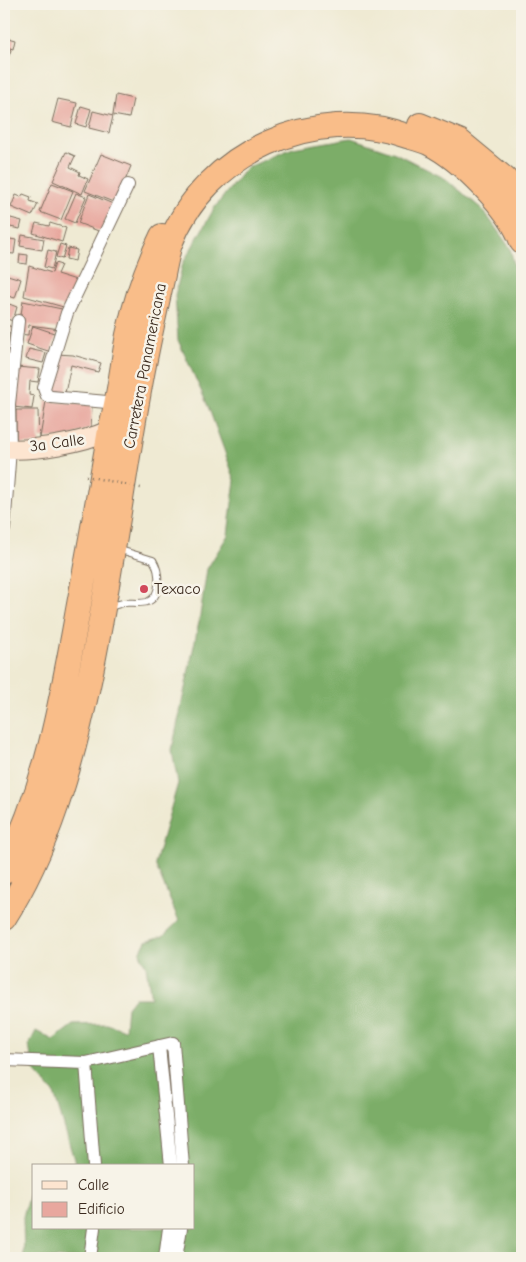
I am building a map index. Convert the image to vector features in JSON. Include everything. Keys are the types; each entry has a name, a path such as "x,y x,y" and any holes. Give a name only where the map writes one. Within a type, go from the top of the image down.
{"highway":[{"name":"Carretera Panamericana","path":"4,872 19,843 42,783 58,722 110,430 118,403 128,334 146,268 172,217 203,177 235,150 273,129 314,115 362,112 407,120 459,141 505,179 522,202"},
{"name":"Carretera Panamericana","path":"4,918 38,852 62,790 79,727 104,609 149,336 170,244 191,205 221,172 258,146 300,130 344,124 389,129 431,144 466,171 501,204 522,242"}],"street":[{"path":"118,403 47,396 44,388 68,313 128,185"},
{"path":"4,529 9,404 18,321"},
{"name":"3a Calle","path":"7,449 74,442 92,438 110,430"},
{"path":"4,1060 86,1063 172,1043 183,1164"},
{"path":"159,1046 171,1164"},
{"path":"86,1063 94,1164"},
{"path":"90,1258 94,1230"},
{"path":"165,1258 169,1230"},
{"path":"176,1258 181,1230"}],"lane":[{"path":"104,609 122,603 147,602 155,595 159,579 158,568 153,560 113,548"}],"path":[{"path":"86,476 141,488"}],"green space":[{"path":"351,138 395,153 446,179 483,210 510,248 522,296 522,1258 24,1258 23,1217 29,1193 32,1192 32,1230 195,1230 195,1164 75,1164 54,1093 33,1069 29,1045 36,1031 53,1040 73,1025 107,1024 125,1030 127,1007 134,998 151,998 146,966 140,953 146,941 163,936 179,921 155,864 178,783 172,750 199,622 207,569 228,535 235,480 208,406 178,340 175,295 183,263 215,207 246,168 293,148"}],"building":[{"path":"4,37 15,40 13,49 4,46"},
{"path":"4,47 11,50 4,68"},
{"path":"116,95 133,99 129,118 113,115"},
{"path":"58,99 77,103 71,127 52,122"},
{"path":"81,106 91,109 86,127 76,124"},
{"path":"93,111 113,116 109,133 89,128"},
{"path":"66,152 75,156 70,167 80,172 79,175 88,179 82,194 53,181"},
{"path":"101,154 131,166 116,203 85,191"},
{"path":"52,183 73,191 61,220 40,212"},
{"path":"76,193 86,197 75,223 65,219"},
{"path":"23,194 31,197 30,201 38,204 32,216 11,207 16,195 21,197"},
{"path":"89,194 113,204 101,232 78,223"},
{"path":"7,217 22,221 20,229 5,226"},
{"path":"36,223 49,226 50,223 66,228 62,242 33,233"},
{"path":"22,235 44,239 42,250 20,246"},
{"path":"4,238 16,240 14,254 4,253"},
{"path":"60,244 66,246 62,259 56,257"},
{"path":"68,248 77,250 75,261 66,259"},
{"path":"48,250 56,252 52,269 44,267"},
{"path":"20,254 28,255 27,264 19,263"},
{"path":"55,263 61,265 57,274 76,280 67,308 24,296 29,266 52,273"},
{"path":"4,274 21,279 15,298 4,295"},
{"path":"23,301 62,309 60,329 29,325 28,335 18,334"},
{"path":"4,302 17,307 13,321 4,318"},
{"path":"4,324 12,327 6,343 15,346 13,352 4,349"},
{"path":"33,326 57,334 51,352 27,344"},
{"path":"29,349 46,353 43,363 26,359"},
{"path":"56,354 73,355 101,363 98,372 71,365 65,393 49,390"},
{"path":"17,367 40,369 38,382 30,381 29,395 34,396 32,409 13,407"},
{"path":"46,401 92,404 91,428 65,438 40,438"},
{"path":"16,410 38,410 39,444 16,444"}],"place":[{"name":"Texaco","path":"144,589"}]}
